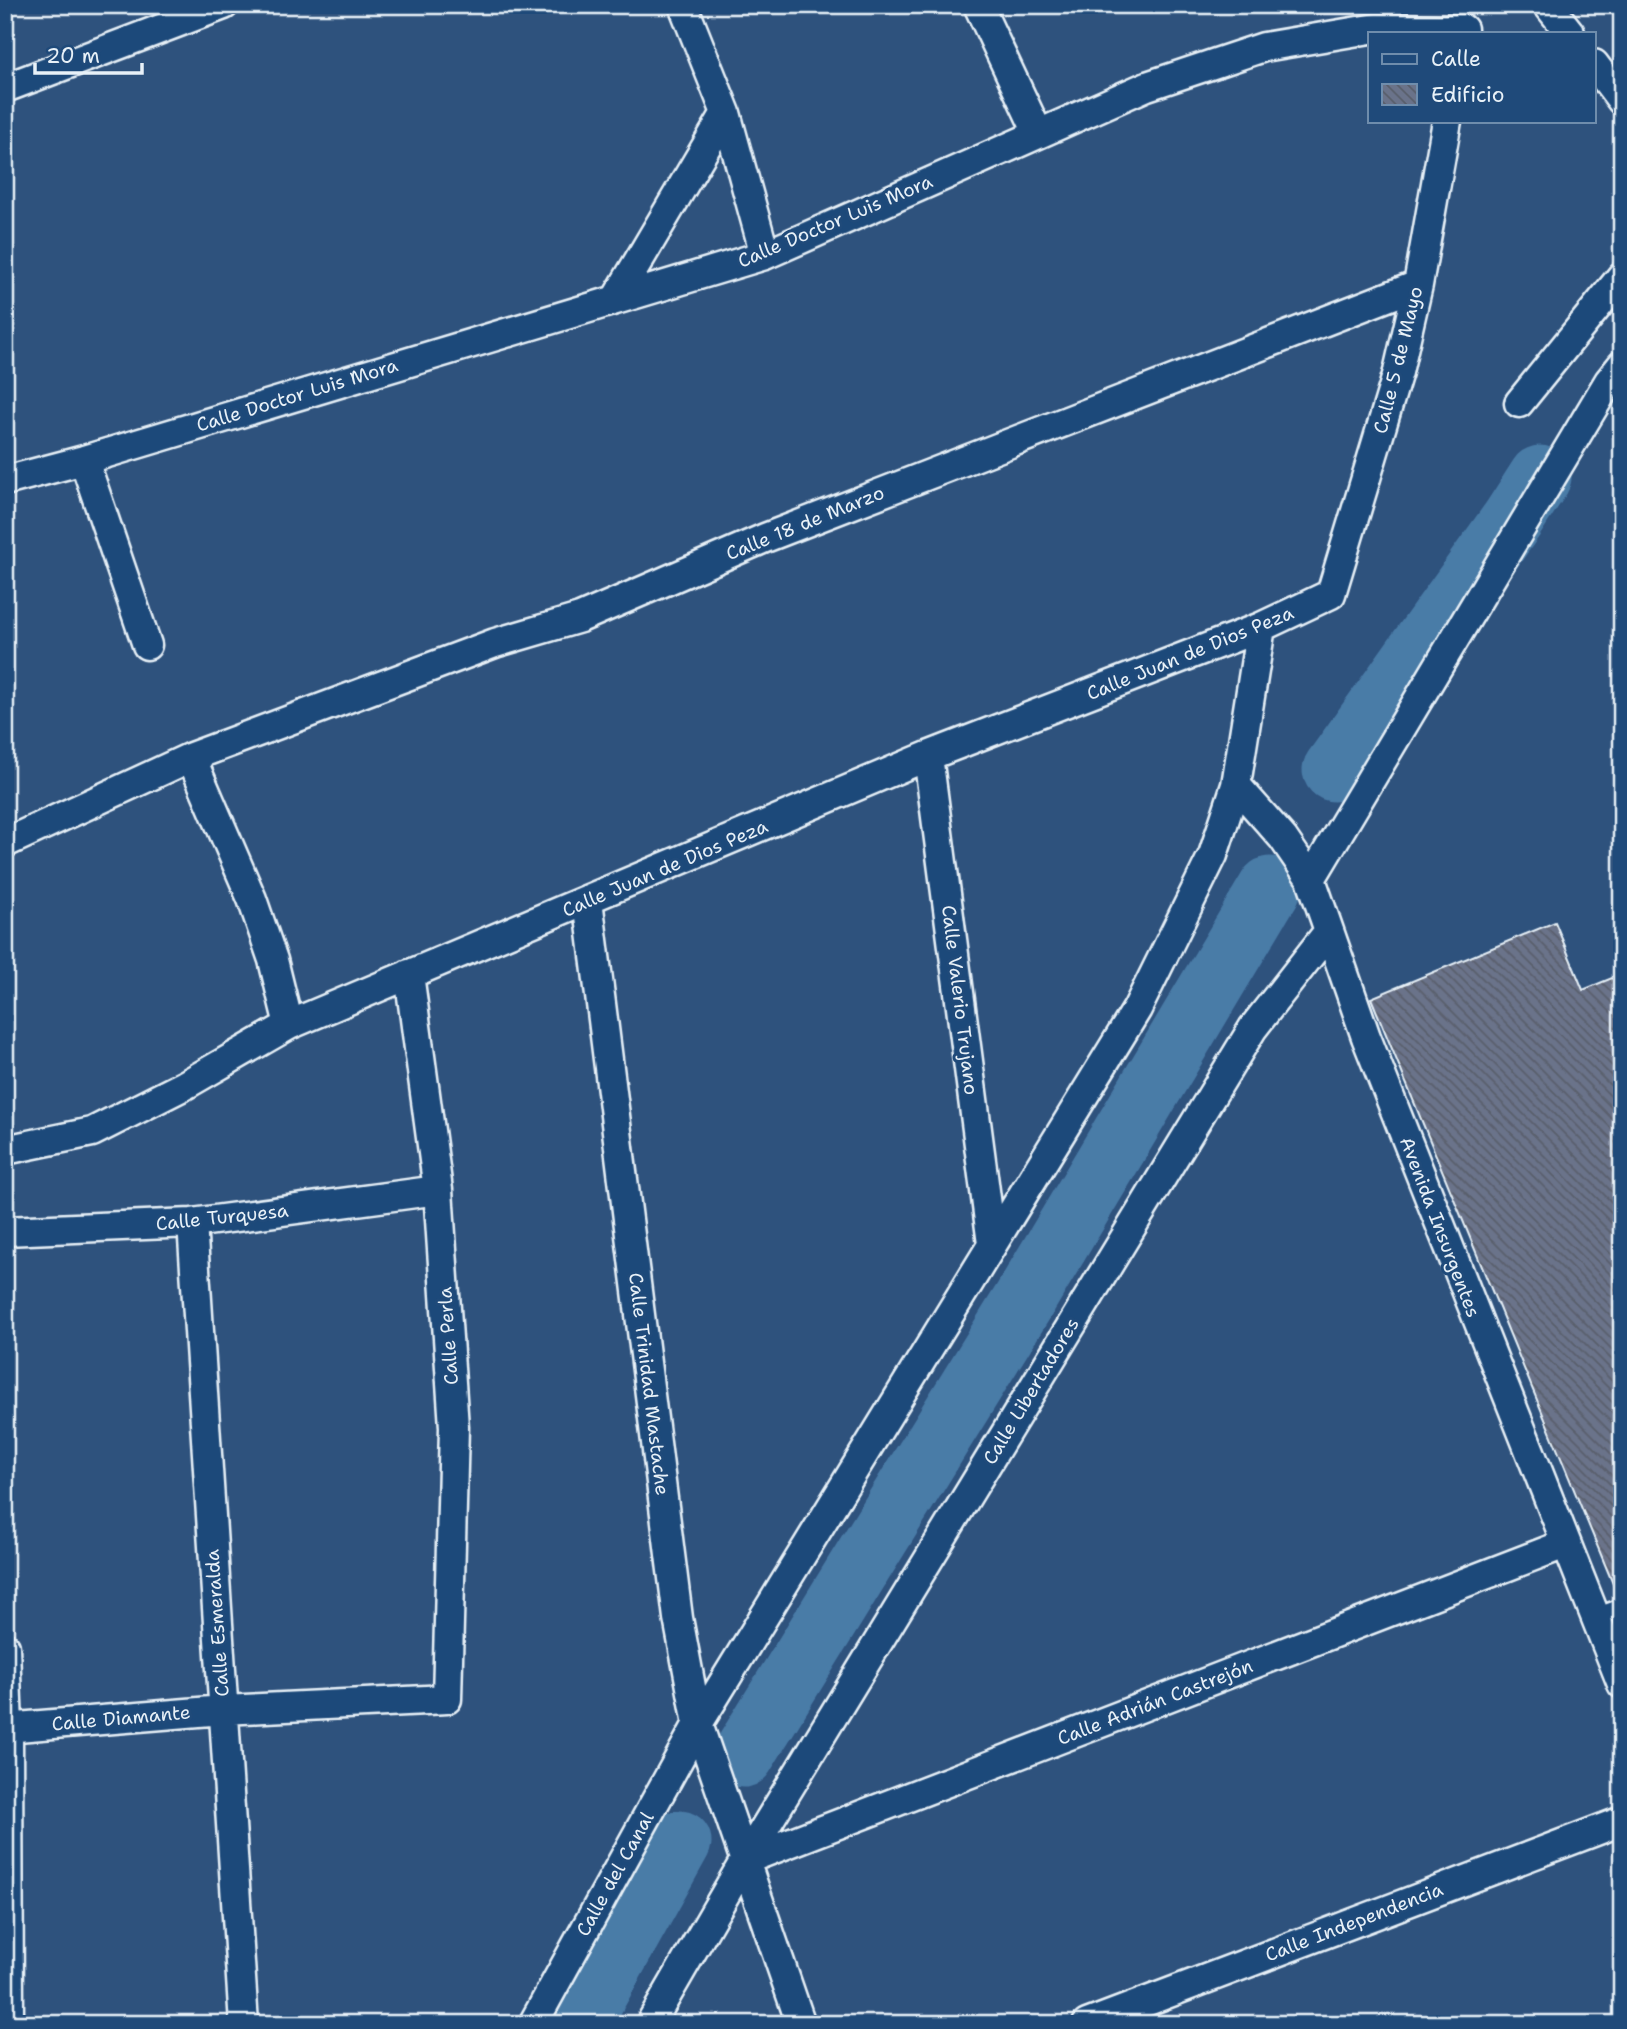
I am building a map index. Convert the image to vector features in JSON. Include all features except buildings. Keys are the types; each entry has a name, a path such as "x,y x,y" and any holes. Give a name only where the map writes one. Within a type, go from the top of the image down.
{"street":[{"path":"5,88 224,5"},
{"path":"682,5 726,113 765,255"},
{"path":"978,5 1038,133"},
{"path":"1548,5 1569,32"},
{"name":"Calle Doctor Luis Mora","path":"5,481 84,460 765,255 1147,86 1264,47 1376,28 1465,23"},
{"path":"1596,67 1622,101"},
{"path":"615,299 726,113"},
{"name":"Calle 5 de Mayo","path":"1331,594 1398,373 1418,285 1447,122"},
{"path":"1519,403 1622,276"},
{"name":"Calle 18 de Marzo","path":"5,843 191,757 495,643 580,618 765,538 1418,285"},
{"path":"1311,879 1602,393 1622,365"},
{"path":"84,460 147,645"},
{"name":"Calle Juan de Dios Peza","path":"5,1150 92,1132 185,1086 289,1025 928,756 1261,627 1331,594"},
{"path":"698,1724 1137,1009 1213,855 1236,785 1261,627"},
{"name":"Calle Valerio Trujano","path":"928,756 992,1244"},
{"path":"191,757 252,899 274,960 289,1025"},
{"name":"Avenida Insurgentes","path":"1236,785 1283,838 1311,879 1366,1037 1564,1544 1622,1685"},
{"name":"Calle Trinidad Mastache","path":"588,901 678,1618 698,1724 801,2024"},
{"name":"Calle Libertadores","path":"745,1860 1253,1028 1329,931"},
{"name":"Calle Perla","path":"409,974 438,1190 454,1427 447,1699"},
{"name":"Calle Turquesa","path":"5,1231 192,1223 438,1190"},
{"name":"Calle Esmeralda","path":"192,1223 244,2024"},
{"name":"Calle Adrián Castrejón","path":"745,1860 1564,1544"},
{"path":"5,1647 9,2021"},
{"name":"Calle Diamante","path":"7,1728 223,1710 447,1699"},
{"name":"Calle del Canal","path":"533,2024 698,1724"},
{"name":"Calle Independencia","path":"1087,2024 1622,1821"},
{"path":"650,2024 745,1860"}],"lane":[{"path":"1594,1616 1622,1606"}],"waterway":[{"path":"1334,770 1540,477"},
{"path":"743,1756 1023,1302 1270,888"},
{"path":"579,2024 680,1842"}]}
